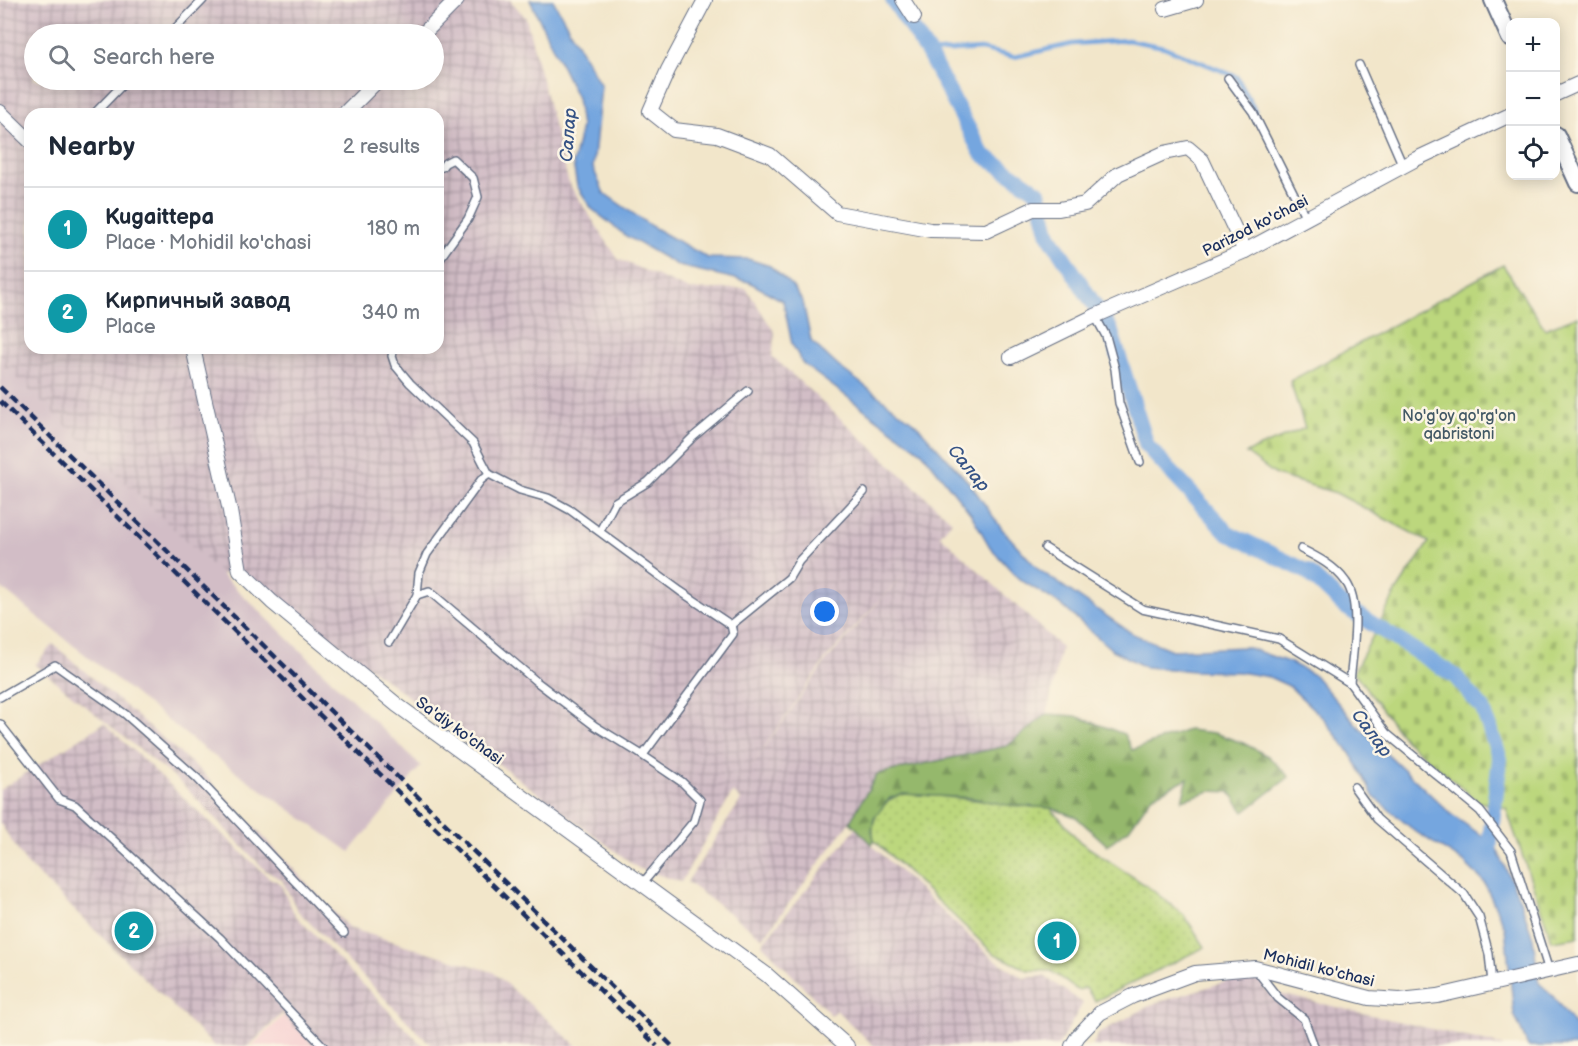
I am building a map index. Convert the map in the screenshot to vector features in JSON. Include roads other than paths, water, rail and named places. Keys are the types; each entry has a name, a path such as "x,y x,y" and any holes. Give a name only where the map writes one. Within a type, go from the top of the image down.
{"street":[{"path":"433,24 457,0"},
{"path":"705,0 668,70 650,111 674,130 717,135 770,155 837,213 930,230 986,231 1033,209 1059,209 1085,204 1118,174 1164,153 1188,148 1202,160 1245,251"},
{"path":"903,0 914,17"},
{"path":"1165,9 1196,0"},
{"path":"1493,0 1506,29"},
{"path":"1560,92 1578,84"},
{"path":"350,108 368,90"},
{"path":"0,112 24,135"},
{"name":"Parizod ko'chasi","path":"1011,357 1095,316 1245,251 1403,166 1506,117"},
{"path":"1560,144 1578,183"},
{"name":"Sa'diy ko'chasi","path":"194,354 230,511 240,571 272,602 397,705 767,975 847,1046"},
{"name":"Mohidil ko'chasi","path":"1072,1046 1078,1036 1100,1013 1132,996 1195,973 1255,968 1369,998 1400,1000 1438,996 1578,964"}],"lane":[{"path":"180,24 203,0"},
{"path":"1359,65 1403,166"},
{"path":"1228,78 1252,112 1306,218"},
{"path":"100,108 117,90"},
{"path":"444,165 453,159 473,178 477,197 468,219 444,253"},
{"path":"1095,316 1106,336 1115,369 1119,403 1140,462"},
{"path":"392,354 395,365 410,383 473,443 489,474 520,490 548,498 600,531 730,626 733,633 643,755"},
{"path":"600,531 615,502 648,482 693,438 748,391"},
{"path":"388,642 417,595 419,573 427,554 481,480 489,474"},
{"path":"730,626 789,578 799,561 864,492"},
{"path":"1045,548 1142,609 1279,639 1350,683 1386,733 1480,812 1511,851 1546,972"},
{"path":"1301,549 1326,562 1346,582 1355,600 1350,683"},
{"path":"417,595 429,591 537,682 595,726 682,782 700,800 694,821 642,884"},
{"path":"0,697 55,665 125,714 197,778 344,933"},
{"path":"0,724 59,799 75,805 220,938 323,1046"},
{"path":"1354,787 1377,819 1464,894 1479,916 1495,982"},
{"path":"1255,968 1278,998 1304,1019 1314,1046"}],"water":[{"name":"Салар","path":"530,0 553,0 601,86 593,168 604,193 651,226 708,258 748,259 770,266 792,286 803,302 811,341 838,366 916,424 971,485 1002,529 1038,569 1133,634 1172,650 1246,647 1291,663 1314,675 1357,725 1452,815 1495,845 1520,900 1533,938 1539,983 1552,995 1578,1030 1578,1046 1528,1046 1514,1014 1505,928 1484,882 1464,862 1416,832 1374,797 1352,756 1324,719 1289,686 1269,677 1239,672 1145,667 1112,650 1060,604 1019,579 990,547 971,514 923,453 803,364 792,344 783,301 749,282 679,266 626,236 592,209 577,186 573,163 581,127 577,98"}],"waterway":[{"name":"Салар","path":"893,0 928,53 982,154 1038,192 1049,235 1110,329 1147,446 1228,533 1308,572 1344,606 1455,676 1483,709 1500,759 1487,864"},
{"path":"928,53 981,49 1014,57 1072,44 1128,40 1164,47 1237,77 1255,111"},
{"path":"1273,145 1304,203"}],"railway":[{"path":"0,387 672,1046"},
{"path":"0,401 657,1046"}],"place":[{"name":"Кирпичный завод","path":"134,931"},
{"name":"Kugaittepa","path":"1057,941"}],"park label":[{"name":"No'g'oy qo'rg'on qabristoni","path":"1459,424"}]}
